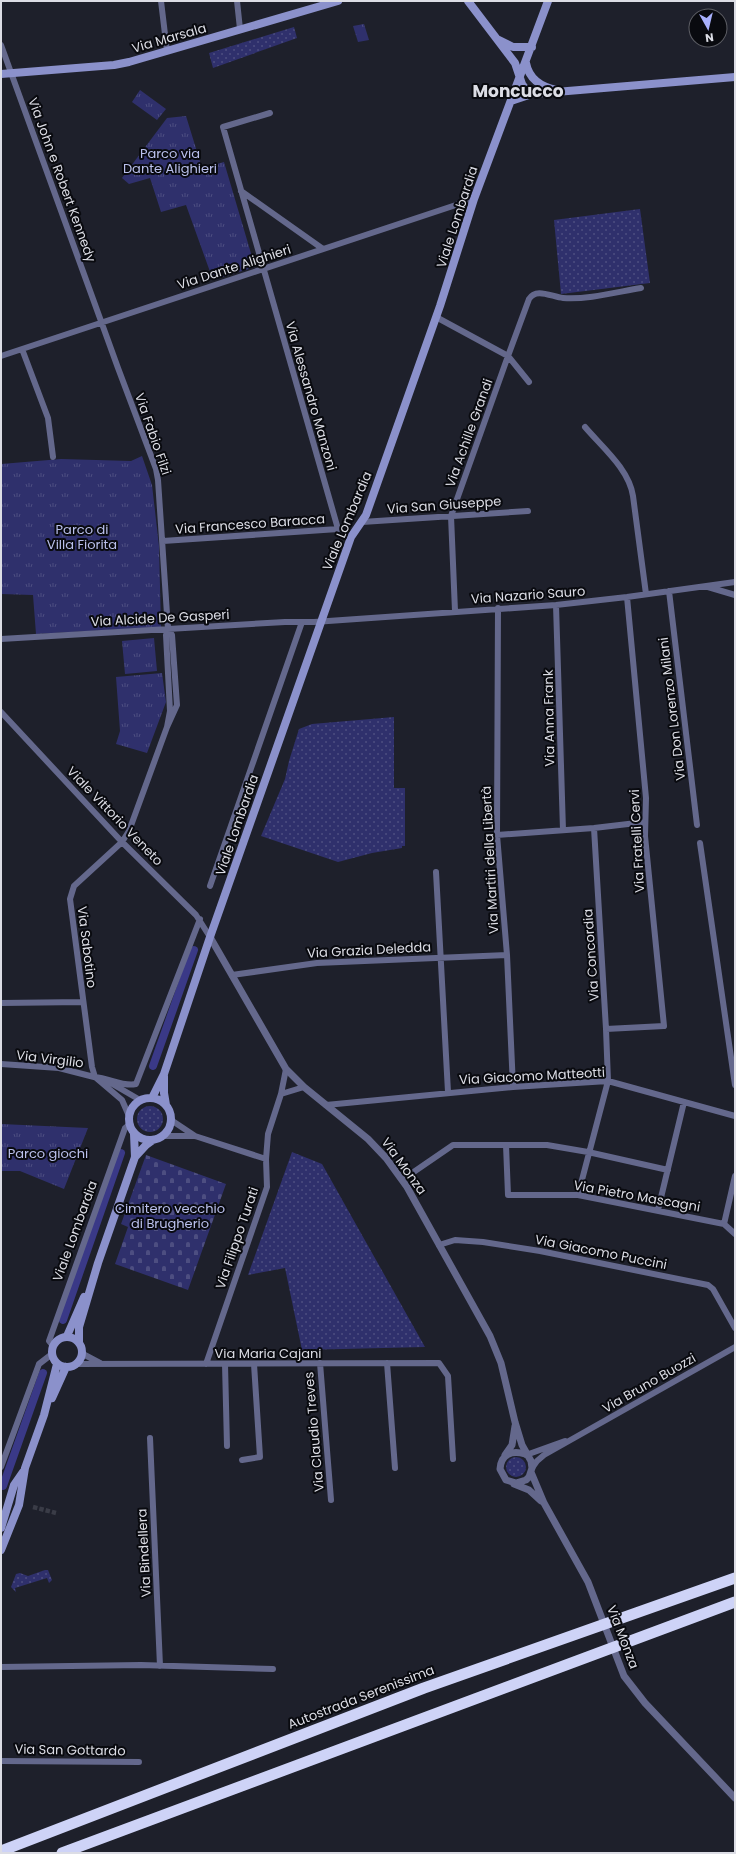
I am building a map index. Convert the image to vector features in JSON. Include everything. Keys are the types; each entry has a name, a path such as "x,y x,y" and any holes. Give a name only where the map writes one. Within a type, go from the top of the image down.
{"highway":[{"name":"Autostrada Serenissima","path":"1,1851 424,1688 735,1578"},
{"path":"62,1853 735,1602"}],"main road":[{"name":"Via Marsala","path":"1,74 114,65 338,1"},
{"path":"468,1 515,63 524,88 532,94"},
{"path":"473,1 476,12"},
{"name":"Viale Lombardia","path":"152,1098 164,1074 210,937 351,537 362,522 436,317 474,199 526,64 548,1"},
{"path":"495,38 513,47 532,47"},
{"path":"526,64 529,73 535,81"},
{"path":"511,101 532,94 735,77"},
{"path":"520,79 535,81 552,89 565,92"},
{"name":"Viale Lombardia","path":"164,1074 164,1093 166,1105"},
{"path":"44,1415 66,1368 76,1364 83,1354 79,1342 79,1327 98,1263 135,1157 134,1134 129,1120 135,1104 140,1100 152,1098 158,1099 166,1105 171,1120 169,1129 163,1136 146,1145 135,1157"},
{"path":"134,1134 139,1138 153,1140"},
{"path":"67,1336 98,1263"},
{"path":"1,1550 19,1504 26,1468 44,1415 57,1364 52,1350 58,1339 67,1336 74,1338 79,1342"},
{"path":"57,1364 66,1368"},
{"path":"1,1528 14,1485 26,1468"}],"street":[{"path":"161,1 166,51"},
{"path":"237,1 240,29"},
{"name":"Via John e Robert Kennedy","path":"1,45 102,323"},
{"name":"Via Alessandro Manzoni","path":"270,113 223,127 338,529"},
{"path":"241,191 323,249"},
{"name":"Via Dante Alighieri","path":"1,356 474,199"},
{"name":"Via Achille Grandi","path":"451,516 508,356 532,294 538,293 556,297 574,298 641,288"},
{"path":"436,317 508,356 529,382"},
{"name":"Via Fabio Filzi","path":"102,323 156,469 158,480 168,629 172,635 177,701 174,714 167,727"},
{"path":"22,349 48,418 53,457"},
{"path":"585,427 630,482 646,594"},
{"name":"Via San Giuseppe","path":"362,522 528,510"},
{"path":"451,516 455,611"},
{"name":"Via Francesco Baracca","path":"163,541 338,529"},
{"name":"Via Nazario Sauro","path":"321,621 556,605 735,582"},
{"path":"705,586 735,595"},
{"name":"Via Don Lorenzo Milani","path":"669,591 697,825"},
{"name":"Via Fratelli Cervi","path":"606,1029 664,1026 645,836 646,798 627,597"},
{"name":"Via Anna Frank","path":"556,605 563,830"},
{"name":"Via Martiri della Libertà","path":"498,608 497,835 507,955 513,1086"},
{"name":"Via Alcide De Gasperi","path":"1,639 321,621"},
{"name":"Viale Lombardia","path":"210,886 302,622"},
{"name":"Viale Vittorio Veneto","path":"1,712 122,842 200,919 210,937"},
{"name":"Via Sabotino","path":"96,1077 92,1067 70,899 74,886 122,842 132,824 167,727"},
{"path":"497,835 594,828 645,822"},
{"name":"Via Concordia","path":"578,1194 608,1081 594,828"},
{"path":"700,843 735,1085"},
{"path":"436,872 439,958 448,1092"},
{"path":"96,1077 105,1078 130,1086 136,1084 200,919"},
{"name":"Via Monza","path":"210,937 286,1069 304,1087 374,1145 402,1180 490,1336 499,1356 515,1422 526,1454"},
{"name":"Via Grazia Deledda","path":"232,975 316,963 507,955"},
{"path":"1,1003 83,1002"},
{"name":"Via Virgilio","path":"1,1064 59,1068 96,1077 108,1081 140,1100"},
{"name":"Via Filippo Turati","path":"206,1364 267,1187 266,1159 268,1134 281,1094 286,1069"},
{"name":"Via Virgilio","path":"96,1077 122,1100 129,1120"},
{"name":"Via Giacomo Matteotti","path":"326,1105 513,1086 608,1081 735,1116"},
{"path":"281,1094 304,1087"},
{"path":"658,1210 684,1102"},
{"name":"Viale Lombardia","path":"52,1350 48,1341 129,1120"},
{"path":"171,1120 195,1136 266,1159"},
{"path":"163,1136 195,1136"},
{"path":"402,1180 453,1145 546,1145 588,1152 668,1170"},
{"name":"Via Pietro Mascagni","path":"506,1145 508,1195 578,1194 724,1224"},
{"path":"735,1176 724,1224 735,1234"},
{"name":"Via Giacomo Puccini","path":"439,1245 455,1240 483,1242 540,1251 708,1285 713,1288 735,1328"},
{"name":"Via Bruno Buozzi","path":"532,1470 539,1458 735,1346"},
{"path":"1,1467 39,1364 52,1350"},
{"name":"Via Maria Cajani","path":"83,1354 104,1364"},
{"name":"Via Claudio Treves","path":"320,1363 331,1500"},
{"path":"387,1363 395,1468"},
{"name":"Via Maria Cajani","path":"76,1364 439,1363 448,1376 453,1459"},
{"path":"225,1364 227,1446"},
{"path":"242,1460 260,1457 254,1364"},
{"name":"Via Monza","path":"504,1458 512,1445 515,1422"},
{"name":"Via Bindellera","path":"150,1438 160,1666"},
{"name":"Via Bruno Buozzi","path":"526,1454 574,1438"},
{"path":"518,1452 526,1454 531,1461 532,1470 526,1480 512,1483 502,1475 501,1463 510,1453 518,1452"},
{"name":"Via Monza","path":"532,1470 544,1503 585,1576 598,1605 624,1676 632,1689 735,1798"},
{"name":"Via Monza","path":"512,1483 529,1490 544,1503"},
{"path":"1,1667 160,1666 273,1669"},
{"name":"Via San Gottardo","path":"1,1761 139,1762"}],"green space":[{"path":"364,24 369,40 358,42 353,26"},
{"path":"294,27 297,38 213,68 209,53"},
{"path":"140,90 166,109 157,120 132,102"},
{"name":"Parco via Dante Alighieri","path":"186,116 202,168 224,162 255,267 213,280 186,205 161,212 150,178 129,184 122,178 167,118"},
{"path":"640,209 650,283 561,294 554,220"},
{"name":"Parco di Villa Fiorita","path":"142,456 152,485 159,546 161,627 36,634 33,595 1,594 1,464 61,459 131,461"},
{"path":"154,638 157,671 125,674 122,641"},
{"path":"162,673 166,702 147,753 116,744 120,731 116,677"},
{"path":"394,717 394,788 405,788 405,846 402,846 402,848 372,853 338,862 261,836 285,779 299,729 312,724"},
{"path":"150,1106 159,1110 163,1119 159,1128 150,1132 141,1128 137,1119 141,1110"},
{"name":"Parco giochi","path":"1,1124 88,1128 64,1189 20,1171 1,1171"},
{"path":"292,1152 322,1164 425,1347 302,1350 285,1268 248,1275"},
{"name":"Cimitero vecchio di Brugherio","path":"146,1155 226,1184 188,1290 115,1264 128,1227 121,1224"},
{"path":"516,1457 523,1460 526,1467 523,1474 516,1477 509,1474 506,1467 509,1460"},
{"path":"48,1570 52,1580 49,1583 47,1578 15,1588 16,1592 11,1587 16,1574 20,1573 28,1576"}],"waterway":[{"path":"153,1066 194,950"},
{"path":"63,1320 121,1153"},
{"path":"3,1486 43,1373"}],"tunnel":[{"path":"33,1507 56,1513"}],"district":[{"name":"Moncucco","path":"518,91"}]}
